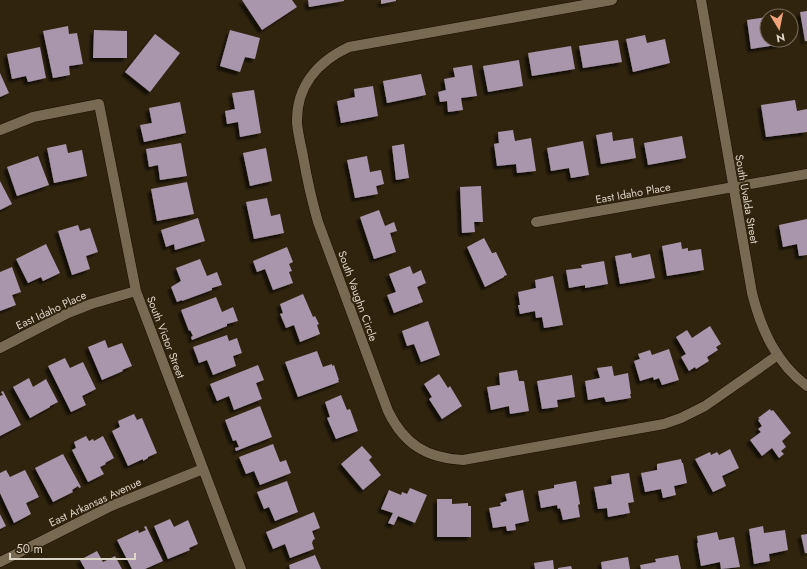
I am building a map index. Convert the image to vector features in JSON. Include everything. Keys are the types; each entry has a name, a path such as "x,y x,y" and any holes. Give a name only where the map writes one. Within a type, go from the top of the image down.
{"street":[{"name":"South Vaughn Circle","path":"612,0 349,47 334,54 319,66 309,79 302,93 298,108 297,124 310,192 318,222 388,411 402,434 414,445 432,454 447,459 463,460 664,424 681,418 705,406 778,355"},
{"name":"South Uvalda Street","path":"701,0 755,308 767,338 778,355 785,365 807,386"},
{"name":"South Victor Street","path":"0,130 33,117 99,104 136,291 241,569"},
{"name":"East Idaho Place","path":"536,222 807,174"},
{"name":"East Idaho Place","path":"0,348 68,313 136,291"},
{"name":"East Arkansas Avenue","path":"0,562 111,506 203,469"}],"building":[{"path":"242,0 292,0 297,7 262,30"},
{"path":"308,0 344,0 344,1 309,7"},
{"path":"381,0 396,0 396,1 381,4"},
{"path":"807,11 807,41 805,41 800,12"},
{"path":"759,18 759,48 751,49 747,20"},
{"path":"68,26 69,34 77,33 83,64 69,66 70,75 53,78 43,31"},
{"path":"94,30 127,31 127,58 93,58"},
{"path":"230,30 260,38 255,59 245,57 240,72 220,66"},
{"path":"155,34 180,53 150,92 125,72"},
{"path":"645,35 647,43 665,39 670,63 633,72 626,39"},
{"path":"618,40 622,62 583,68 579,46"},
{"path":"571,46 575,69 532,76 528,53"},
{"path":"40,47 46,78 28,82 26,76 12,79 7,54"},
{"path":"519,60 523,86 488,92 483,66"},
{"path":"472,65 477,96 461,98 463,110 448,112 447,101 440,102 438,92 446,90 444,79 455,77 453,68"},
{"path":"0,73 9,93 0,97"},
{"path":"421,74 426,95 387,103 383,81"},
{"path":"373,86 378,116 341,123 337,101 355,97 354,89"},
{"path":"254,90 261,133 240,137 238,122 227,124 225,111 235,109 232,93"},
{"path":"795,100 797,111 807,109 807,132 766,137 761,105"},
{"path":"180,102 186,133 144,142 140,125 152,123 149,108"},
{"path":"513,130 515,141 531,138 536,171 517,173 516,164 497,166 494,144 499,143 498,132"},
{"path":"612,132 613,141 633,138 636,158 601,164 596,135"},
{"path":"682,136 686,158 648,165 644,143"},
{"path":"583,141 589,175 571,178 569,168 551,171 547,148"},
{"path":"181,143 187,176 160,180 158,165 149,167 146,149"},
{"path":"66,144 68,153 82,150 87,176 54,183 47,148"},
{"path":"404,144 409,178 396,180 392,146"},
{"path":"266,148 272,181 250,186 243,153"},
{"path":"38,156 49,185 17,196 7,167"},
{"path":"367,156 370,172 381,170 384,184 376,186 378,194 355,198 347,160"},
{"path":"0,181 12,204 0,210"},
{"path":"187,182 194,214 157,221 151,189"},
{"path":"481,186 483,222 474,222 475,232 462,233 460,187"},
{"path":"267,198 271,216 280,214 284,233 254,239 246,202"},
{"path":"379,210 385,226 394,222 397,231 390,233 396,252 374,259 360,217"},
{"path":"198,218 205,241 175,250 174,244 166,247 161,230"},
{"path":"807,219 807,255 799,256 797,244 783,247 779,225"},
{"path":"78,225 80,231 90,228 98,252 86,256 90,269 72,275 58,231"},
{"path":"484,238 492,253 496,252 507,275 485,287 467,247"},
{"path":"681,242 682,249 688,248 688,251 701,249 704,270 667,276 662,246"},
{"path":"46,244 60,273 43,281 41,277 28,283 16,259"},
{"path":"287,247 293,262 289,264 292,271 289,272 293,283 273,290 265,269 257,272 253,261"},
{"path":"631,253 632,258 650,254 655,278 620,284 615,256"},
{"path":"200,259 207,276 217,272 222,285 177,302 171,287 181,281 176,268"},
{"path":"604,261 608,284 585,288 585,285 569,288 566,270 582,268 581,265"},
{"path":"410,266 413,274 421,270 426,283 417,287 423,302 394,313 387,295 396,292 389,274"},
{"path":"12,267 21,292 12,295 16,305 0,311 0,272"},
{"path":"553,276 563,325 544,328 542,317 536,318 535,311 520,314 518,292 536,288 535,280"},
{"path":"303,294 313,317 315,316 319,324 317,325 320,334 300,342 294,325 286,328 280,314 283,313 280,304"},
{"path":"216,297 222,312 233,307 238,321 227,324 227,326 192,340 191,337 193,336 190,330 189,331 181,310"},
{"path":"428,321 440,355 421,362 414,344 407,346 402,331"},
{"path":"710,326 721,344 716,347 718,350 707,357 709,361 696,369 695,367 689,371 681,357 686,354 676,337 687,330 692,338"},
{"path":"227,335 229,341 237,338 242,353 233,356 236,366 213,375 207,360 199,363 193,347"},
{"path":"105,340 108,348 122,343 132,366 102,380 88,347"},
{"path":"669,349 679,380 662,385 659,378 654,380 653,377 640,381 634,361 640,359 638,354 650,350 652,355"},
{"path":"317,351 323,367 332,364 332,366 334,365 339,382 298,397 285,362"},
{"path":"65,358 70,368 83,362 96,389 82,396 86,405 71,412 48,366"},
{"path":"258,365 264,380 256,383 262,399 234,410 229,396 217,401 210,384"},
{"path":"612,366 614,376 628,373 631,398 606,402 604,397 588,400 585,381 600,378 597,368"},
{"path":"517,370 519,381 524,381 529,411 510,414 509,406 491,410 487,387 500,385 499,373"},
{"path":"439,374 448,388 450,386 462,406 442,419 429,399 432,397 424,384"},
{"path":"572,375 575,397 557,400 558,407 542,409 537,381"},
{"path":"29,378 33,387 46,379 58,402 30,418 13,387"},
{"path":"3,391 21,425 0,436 0,396 3,395 1,392"},
{"path":"341,395 347,410 350,409 358,431 336,439 327,418 330,417 325,402"},
{"path":"260,406 272,437 236,451 235,448 239,447 236,440 233,441 225,420"},
{"path":"770,409 771,411 773,410 791,433 782,441 786,447 781,451 784,454 779,458 772,448 762,456 750,440 761,432 758,429 762,426 758,420 760,419 758,418"},
{"path":"134,414 137,420 142,418 157,453 143,461 143,459 128,466 112,431 120,427 118,421"},
{"path":"86,436 89,441 93,439 94,441 103,436 114,458 100,467 104,474 88,482 72,450 76,448 74,442"},
{"path":"273,444 280,462 286,460 291,473 260,485 254,471 246,474 239,457"},
{"path":"362,446 372,457 369,460 381,475 363,490 341,464"},
{"path":"730,449 739,468 722,476 726,486 713,492 695,459 710,452 711,455 717,452 719,455"},
{"path":"63,454 81,487 79,488 78,486 72,490 73,492 53,502 35,468"},
{"path":"681,459 687,483 674,486 676,495 663,498 661,489 645,492 641,473 657,470 657,464"},
{"path":"6,470 10,477 25,470 39,497 26,503 31,514 14,523 0,493 0,473"},
{"path":"629,473 634,502 628,503 630,513 608,517 607,508 598,509 594,487 612,484 611,476"},
{"path":"287,481 298,512 275,521 269,507 264,509 257,492"},
{"path":"576,481 580,504 578,505 580,517 563,520 560,508 558,509 557,505 541,508 538,491 554,488 554,485"},
{"path":"410,488 427,495 415,523 398,516 394,525 388,523 393,513 381,509 389,490 401,495 402,492 407,494"},
{"path":"523,490 529,521 515,524 516,530 507,531 506,526 493,528 489,508 501,506 500,503 507,501 505,494"},
{"path":"437,499 452,499 452,504 468,503 468,506 471,506 471,537 437,537"},
{"path":"314,512 320,528 312,531 315,539 312,543 314,549 290,558 285,544 273,549 266,532"},
{"path":"0,514 6,526 0,529"},
{"path":"170,519 174,527 188,520 198,544 189,548 190,550 168,559 154,526"},
{"path":"146,526 163,561 145,569 132,569 117,540 138,530 139,533 146,530 144,527"},
{"path":"763,526 764,533 785,530 788,550 769,554 770,561 754,564 749,529"},
{"path":"717,532 719,540 734,537 740,567 721,569 720,562 701,566 697,536"},
{"path":"807,534 807,553 805,553 801,535"},
{"path":"97,551 103,562 115,556 122,569 85,569 80,560"},
{"path":"315,555 321,569 290,569 289,565"},
{"path":"678,555 681,569 641,569 640,565 656,562 655,559"},
{"path":"628,557 630,569 602,569 601,562"},
{"path":"553,560 554,569 535,569 534,563"},
{"path":"571,566 572,569 558,569 558,568"}]}
